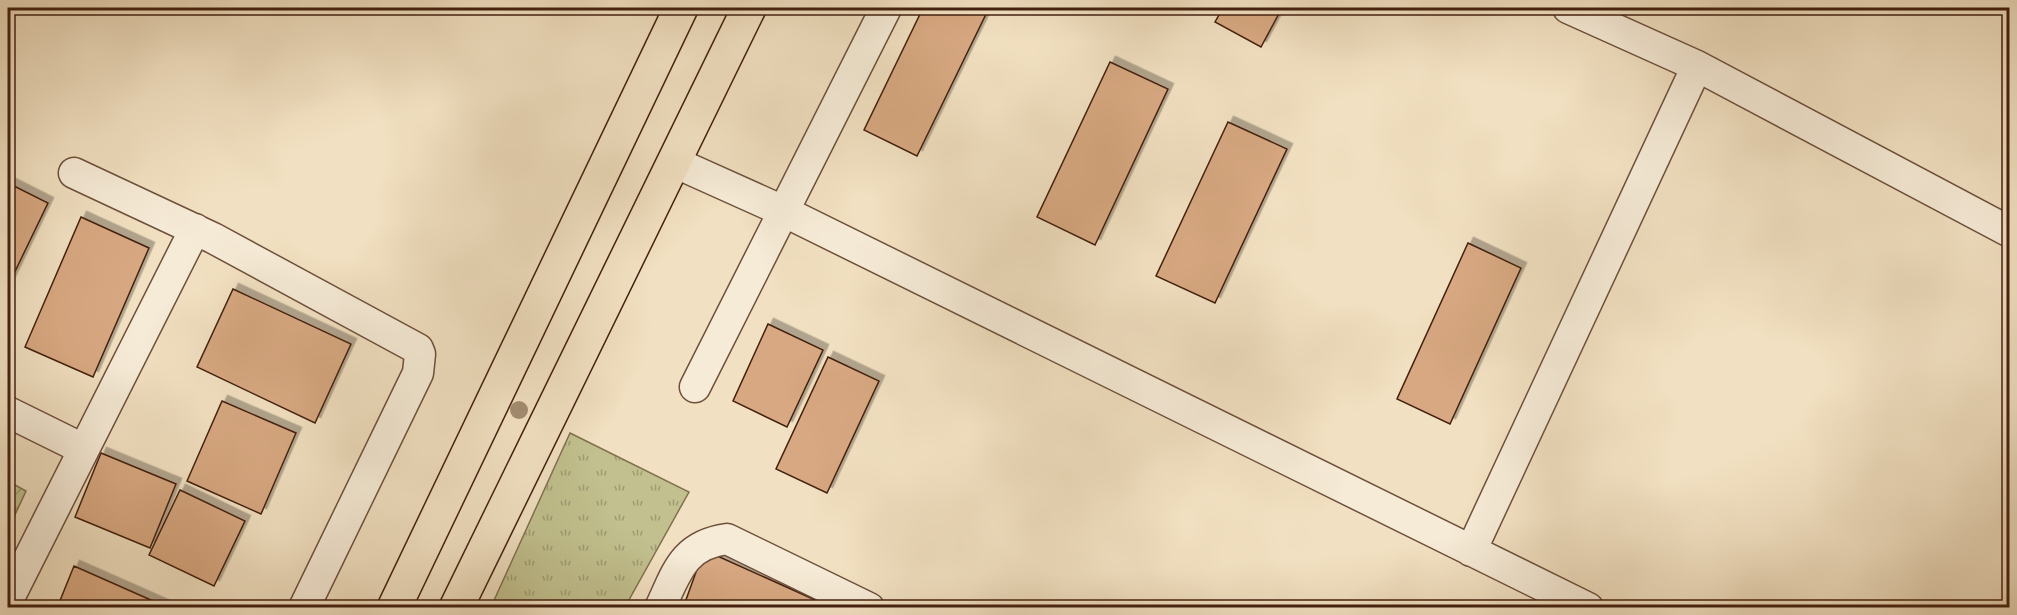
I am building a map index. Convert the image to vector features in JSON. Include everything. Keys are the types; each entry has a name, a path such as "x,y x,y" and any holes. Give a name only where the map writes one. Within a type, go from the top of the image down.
{"main road":[{"path":"394,608 681,8"},
{"path":"456,608 749,8"}],"street":[{"path":"695,387 886,8"},
{"path":"1568,8 1697,66 2010,232"},
{"path":"1471,551 1697,66"},
{"path":"674,162 783,211 1588,608"},
{"path":"74,173 195,229 418,349 420,354 418,373 304,608"},
{"path":"8,600 195,229"},
{"path":"8,412 83,449"},
{"path":"660,608 685,558 695,549 710,542 727,539 869,608"}],"green space":[{"path":"570,433 689,492 625,607 491,607"},
{"path":"8,481 26,491 8,530"}],"building":[{"path":"923,8 989,8 917,156 864,130"},
{"path":"1223,8 1282,8 1261,47 1215,22"},
{"path":"1110,62 1168,89 1095,245 1037,217"},
{"path":"1228,122 1287,149 1215,303 1156,276"},
{"path":"8,183 48,203 8,286"},
{"path":"81,217 149,248 93,377 25,347"},
{"path":"1468,243 1521,268 1450,424 1397,399"},
{"path":"233,289 351,344 315,423 197,367"},
{"path":"768,324 823,350 787,427 733,401"},
{"path":"828,357 879,381 827,493 776,469"},
{"path":"222,401 296,433 261,514 187,481"},
{"path":"101,453 176,484 150,548 75,517"},
{"path":"180,490 245,521 214,586 149,555"},
{"path":"704,550 833,608 683,608"},
{"path":"74,566 169,608 57,608"}]}
